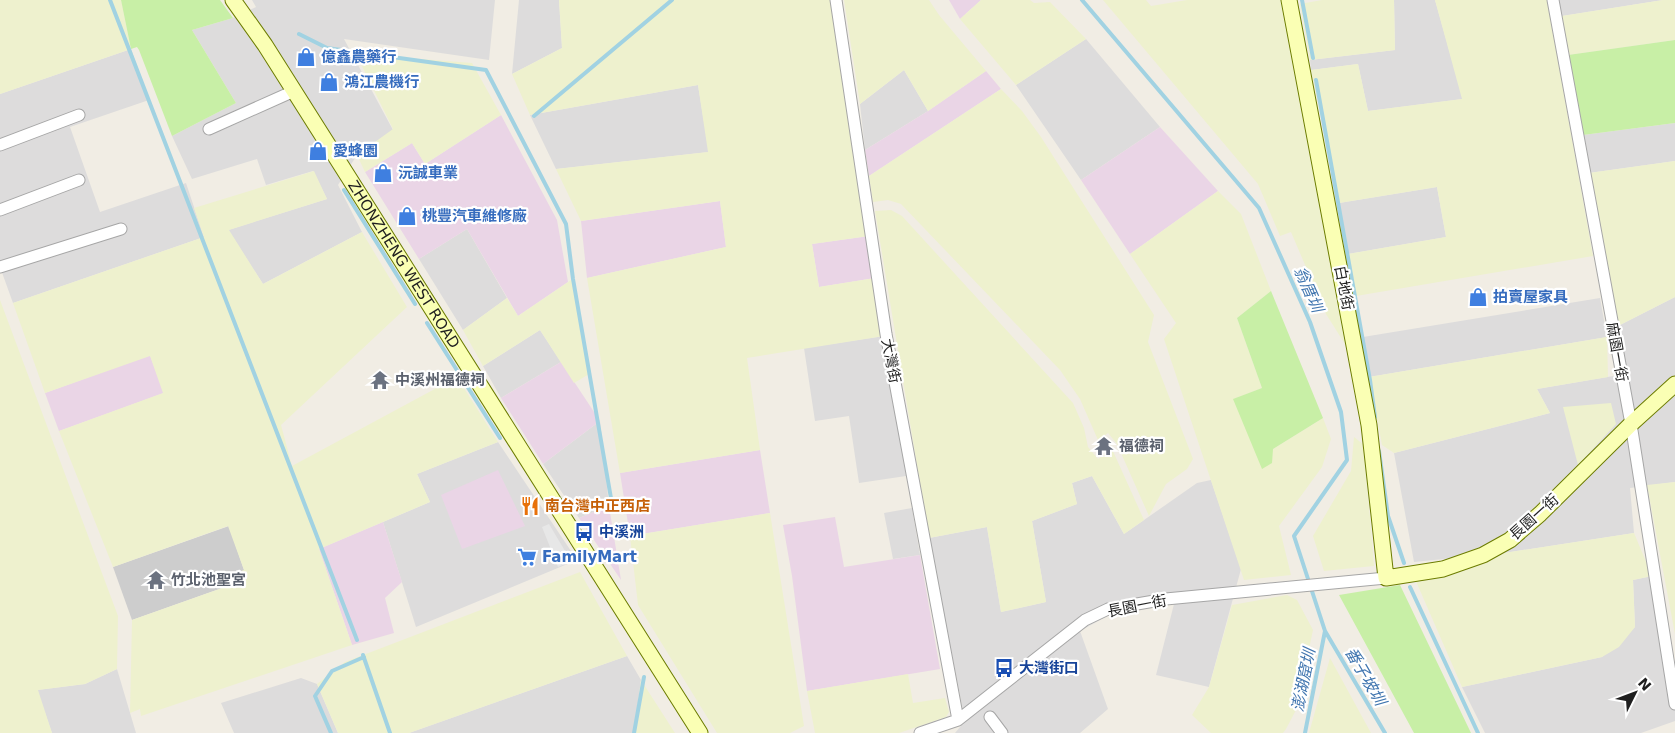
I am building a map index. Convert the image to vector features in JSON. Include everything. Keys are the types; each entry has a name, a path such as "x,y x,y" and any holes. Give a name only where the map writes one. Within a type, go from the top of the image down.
{"street":[{"name":"ZHONZHENG WEST ROAD","path":"233,0 265,45 700,733"},
{"name":"大灣街","path":"836,0 886,334 958,720"},
{"name":"白地街","path":"1290,0 1369,425 1386,578"},
{"name":"麻園一街","path":"1553,0 1630,424 1675,704"},
{"path":"209,129 294,91"},
{"path":"0,145 79,115"},
{"path":"0,210 79,180"},
{"path":"0,267 121,228"},
{"name":"長園一街","path":"920,733 958,720 1085,620 1108,609 1166,599 1386,578 1443,569 1483,555 1510,540 1540,514 1630,424 1675,384"},
{"path":"990,718 1002,733"},
{"name":"長園一街","path":"951,733 958,720"}],"shaded area":[{"path":"252,0 495,0 489,60 344,39 393,130 357,155 338,185 362,232 263,284 228,230 327,199 313,171 266,185 257,159 192,179 172,136 236,103 192,30 233,18 256,7"},
{"path":"519,0 559,0 562,48 512,74"},
{"path":"949,0 981,0 960,19"},
{"path":"1394,0 1435,0 1463,99 1368,111 1358,64 1311,70 1310,60 1395,50"},
{"path":"1559,0 1663,0 1562,16"},
{"path":"1086,39 1160,127 1081,180 1016,85"},
{"path":"131,49 149,100 70,127 100,212 186,183 204,237 13,303 0,267 0,94"},
{"path":"904,70 928,111 865,150 860,104"},
{"path":"986,71 1001,89 869,176 865,150 928,111"},
{"path":"698,85 709,152 556,169 530,115"},
{"path":"501,115 557,220 568,282 518,316 467,229 419,259 365,172 412,143 425,164"},
{"path":"1675,123 1675,161 1589,173 1583,135"},
{"path":"1160,127 1218,191 1130,254 1081,180"},
{"path":"1437,187 1446,237 1348,254 1339,203"},
{"path":"720,201 726,247 587,278 581,221"},
{"path":"467,229 507,298 463,330 419,259"},
{"path":"869,236 875,278 819,287 812,244"},
{"path":"1675,297 1675,482 1630,488 1634,533 1504,553 1414,562 1394,453 1550,413 1537,389 1625,374 1618,326"},
{"path":"1600,298 1607,337 1369,377 1363,337"},
{"path":"540,330 561,362 501,398 483,366"},
{"path":"884,336 906,476 859,483 849,416 815,421 804,348"},
{"path":"150,355 164,393 59,431 45,393"},
{"path":"561,362 600,421 543,464 501,398"},
{"path":"600,421 609,506 579,518 543,464"},
{"path":"498,442 577,560 416,627 383,522 430,502 417,474"},
{"path":"760,450 770,513 630,536 620,473"},
{"path":"498,470 525,526 462,549 441,495"},
{"path":"1092,476 1124,534 1197,483 1211,480 1241,569 1209,687 1156,675 1174,604 1111,614 1080,631 1108,709 1080,733 955,733 965,721 929,538 987,527 1001,612 1046,602 1032,521 1077,504 1072,483"},
{"path":"609,506 621,580 579,518"},
{"path":"912,508 920,555 893,559 884,513"},
{"path":"835,517 844,567 920,555 940,669 807,691 792,576 783,525"},
{"path":"383,522 402,582 385,598 394,633 352,645 319,549"},
{"path":"549,524 571,561 558,567 542,527"},
{"path":"229,526 244,570 225,587 132,620 113,567"},
{"path":"1652,576 1675,701 1675,721 1641,733 1485,733 1462,687 1602,657 1635,627 1633,580"},
{"path":"627,656 641,680 634,733 409,733"},
{"path":"117,669 136,733 52,733 37,690 85,684"},
{"path":"301,678 317,684 338,733 234,733 221,703"}],"green space":[{"path":"0,0 121,0 131,49 0,94"},
{"path":"121,0 220,0 233,18 192,30 236,103 172,136 139,50 137,47 131,49"},
{"path":"559,0 833,0 869,236 812,244 819,287 875,278 884,336 747,358 760,450 620,473 587,278 726,247 720,201 581,221 556,169 708,152 698,85 530,115 512,74 562,48"},
{"path":"844,0 929,0 939,15 986,71 928,111 904,70 860,104"},
{"path":"981,0 1050,2 1086,39 1016,85 960,19"},
{"path":"1103,0 1146,0 1151,6 1187,0 1282,0 1355,360 1326,314 1291,232 1280,236 1258,184"},
{"path":"1322,0 1394,0 1395,50 1310,60 1300,4"},
{"path":"1435,0 1547,0 1593,256 1356,296 1348,254 1446,237 1437,187 1339,203 1311,70 1358,64 1368,111 1462,99"},
{"path":"1663,0 1675,0 1675,40 1568,55 1562,16"},
{"path":"1675,40 1675,123 1583,135 1568,55"},
{"path":"356,54 472,63 501,115 425,164 412,143 365,172 357,155 393,129"},
{"path":"1001,89 1022,111 1041,137 1154,315 1148,342 1193,459 1187,469 1166,484 1149,516 1117,444 1108,433 1098,440 1080,399 1060,370 901,204 888,200 873,202 869,176"},
{"path":"1675,161 1675,297 1618,326 1589,173"},
{"path":"314,171 327,199 229,230 263,284 362,232 407,307 281,425 292,466 457,377 498,442 417,474 430,502 319,549 352,645 141,716 140,709 130,713 132,620 225,587 222,578 244,570 228,526 113,567 59,431 163,393 150,356 45,393 13,303 204,237 194,208"},
{"path":"1218,191 1241,214 1271,291 1237,318 1262,388 1234,399 1273,449 1323,418 1331,439 1322,467 1279,526 1291,575 1244,580 1164,339 1176,323 1130,254"},
{"path":"891,210 902,216 1073,403 1084,428 1088,447 1098,459 1112,449 1144,520 1124,534 1092,476 1072,483 1077,504 1032,521 1046,602 1001,612 987,527 929,538 875,211"},
{"path":"574,278 591,373 574,383 540,330 483,366 463,330 507,298 518,316"},
{"path":"1271,291 1323,418 1273,449 1272,463 1262,469 1233,399 1262,388 1237,318"},
{"path":"0,300 118,616 117,669 85,684 38,690 52,733 0,733"},
{"path":"1607,337 1608,377 1537,389 1550,413 1394,453 1382,445 1369,377"},
{"path":"1611,403 1616,424 1578,465 1563,407"},
{"path":"1354,437 1364,445 1374,566 1324,571 1313,536 1351,471"},
{"path":"1675,482 1675,634 1647,485"},
{"path":"770,513 804,726 790,733 717,733 638,605 630,536"},
{"path":"1634,533 1652,576 1633,580 1635,627 1619,647 1602,657 1462,687 1415,579 1465,569 1504,553"},
{"path":"580,572 627,656 409,733 338,733 317,684 345,662"},
{"path":"1400,585 1471,733 1414,733 1339,595"},
{"path":"1287,595 1297,600 1313,630 1296,710 1286,729 1283,733 1211,733 1192,715 1209,687 1232,605"},
{"path":"1330,658 1371,733 1309,733"},
{"path":"908,674 913,703 945,698 949,712 946,717 899,733 815,733 807,691"},
{"path":"641,680 675,733 634,733"}],"waterway":[{"path":"110,0 357,640"},
{"path":"534,116 672,0"},
{"name":"翁厝圳","path":"1082,0 1259,208 1310,322 1341,412 1347,460 1294,536 1325,631 1385,733"},
{"path":"1302,0 1313,58"},
{"path":"299,34 327,48 486,70 566,224 573,279 612,504"},
{"path":"1316,80 1375,417"},
{"path":"344,190 415,304"},
{"path":"427,323 500,438"},
{"path":"1379,451 1388,516 1404,563"},
{"path":"1410,587 1478,733"},
{"name":"澎湖窟圳","path":"1305,733 1325,631"},
{"path":"363,655 390,733"},
{"path":"331,733 315,696 332,671 364,657"},
{"path":"634,733 644,677"}],"place":[{"name":"億鑫農藥行","path":"306,57"},
{"name":"鴻江農機行","path":"329,82"},
{"name":"愛蜂園","path":"318,151"},
{"name":"沅誠車業","path":"383,173"},
{"name":"桃豐汽車維修廠","path":"407,216"},
{"name":"拍賣屋家具","path":"1478,297"},
{"name":"中溪州福德祠","path":"380,380"},
{"name":"福德祠","path":"1104,446"},
{"name":"南台灣中正西店","path":"530,506"},
{"name":"中溪洲","path":"584,532"},
{"name":"FamilyMart","path":"527,557"},
{"name":"竹北池聖宮","path":"156,580"},
{"name":"大灣街口","path":"1004,668"}],"water label":[{"name":"番子坡圳","path":"1366,676"}]}
